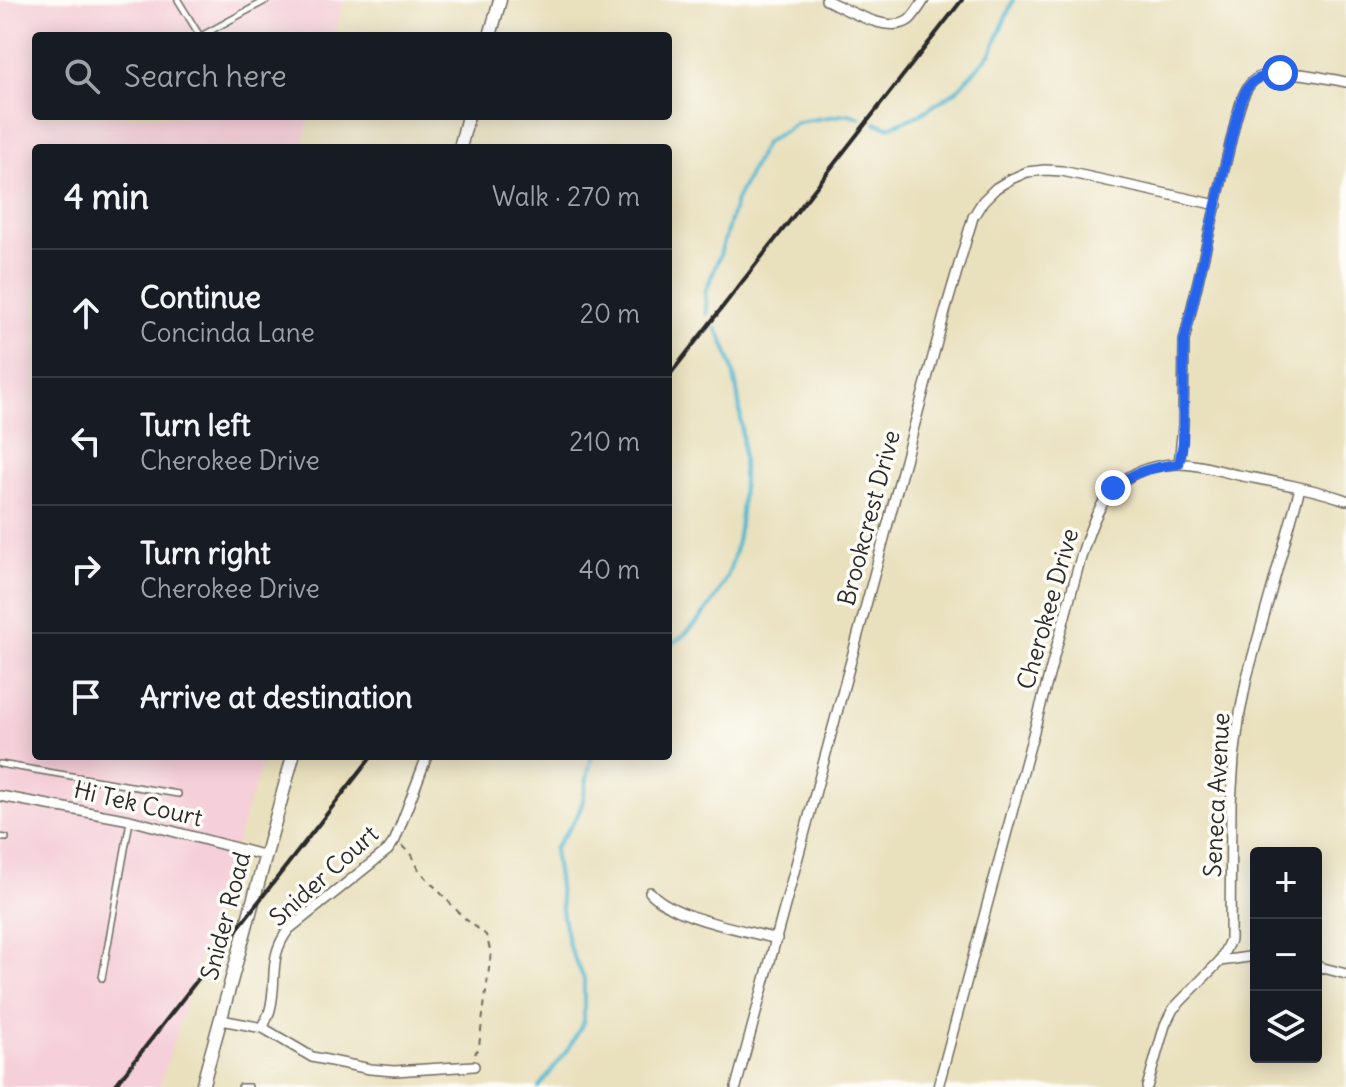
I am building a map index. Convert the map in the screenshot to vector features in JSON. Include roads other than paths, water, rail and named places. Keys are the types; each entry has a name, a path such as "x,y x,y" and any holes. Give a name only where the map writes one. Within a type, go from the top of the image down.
{"street":[{"path":"491,32 500,0"},
{"path":"826,0 889,26 908,21 924,0"},
{"path":"1346,82 1280,73 1263,75 1244,93 1184,341 1183,443 1179,464 1346,500"},
{"path":"461,144 467,120"},
{"name":"Brookcrest Drive","path":"736,1087 973,217 983,201 1003,183 1027,172 1045,170 1088,176 1217,205"},
{"name":"Cherokee Drive","path":"938,1087 1087,537 1102,503 1120,482 1145,469 1179,464"},
{"name":"Seneca Avenue","path":"1147,1087 1165,1025 1173,1009 1220,961 1228,948 1232,922 1231,803 1240,713 1247,677 1300,488"},
{"name":"Snider Road","path":"202,1087 292,760"},
{"name":"Snider Court","path":"263,1028 270,1009 275,953 280,941 289,929 388,850 395,840 425,760"},
{"name":"Hi Tek Court","path":"0,796 130,820 266,856"},
{"path":"650,892 663,904 679,911 777,939"},
{"path":"1220,961 1250,957"},
{"path":"1322,968 1346,974"},
{"path":"221,1020 263,1028 312,1057 370,1069 394,1071 474,1066"}],"lane":[{"path":"178,0 198,32"},
{"path":"208,32 267,0"},
{"path":"0,764 178,794"},
{"path":"102,978 130,820"}],"waterway":[{"path":"876,123 889,127 919,115 956,91 991,53 1013,0"},
{"path":"707,314 705,293 736,200 765,143 798,122 849,114 860,118"},
{"path":"672,643 699,620 717,596 729,571 738,535 743,474 740,409 727,350 716,328"},
{"path":"539,1087 569,1048 584,1021 584,979 569,946 554,849 581,807 591,760"}],"railway":[{"path":"672,372 962,0"},
{"path":"114,1087 369,760"}]}
